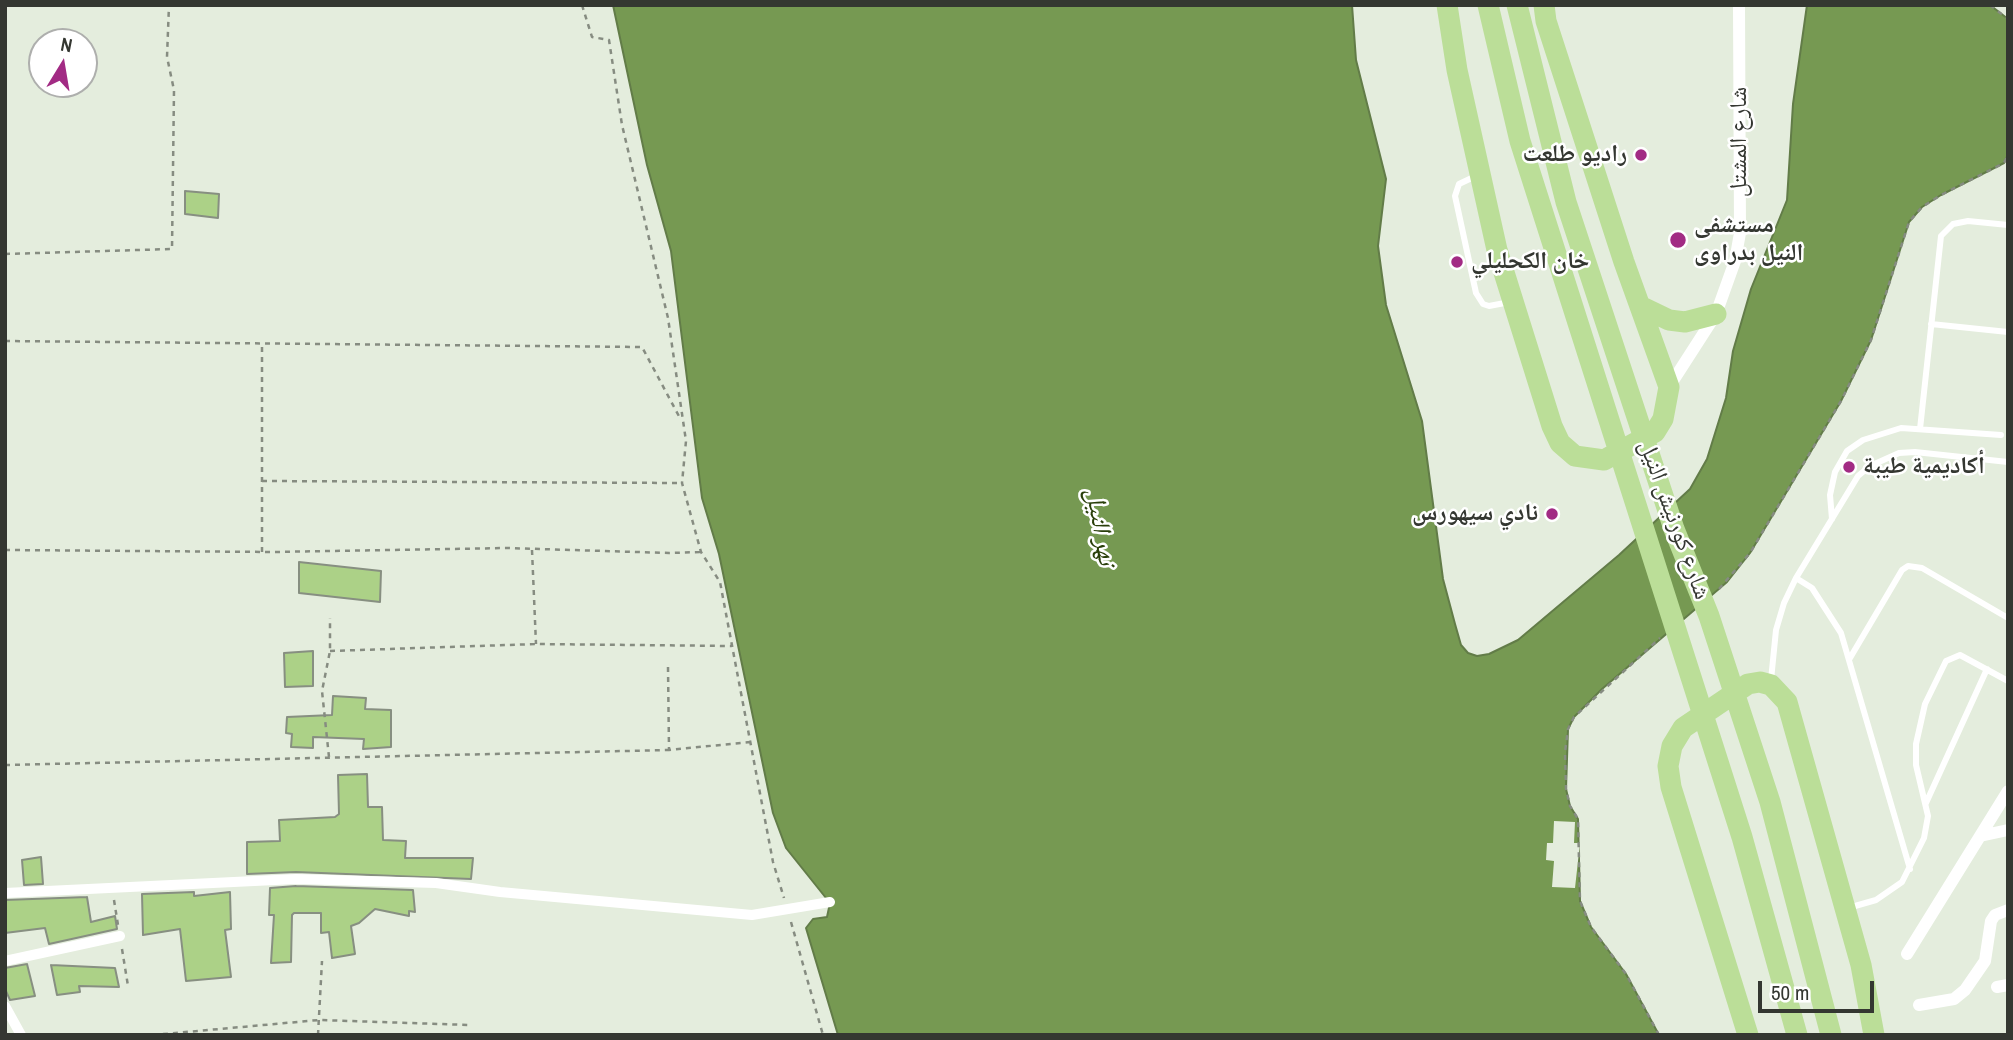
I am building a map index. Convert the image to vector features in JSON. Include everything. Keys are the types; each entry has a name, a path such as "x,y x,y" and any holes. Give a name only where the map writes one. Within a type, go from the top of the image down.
{"highway":[{"path":"1447,5 1457,70 1497,250 1555,435 1575,456 1604,460 1655,432 1663,419 1669,387 1546,21 1544,5"},
{"name":"شارع كورنيش النيل","path":"1488,5 1520,141 1742,837 1797,1035"},
{"name":"شارع كورنيش النيل","path":"1517,5 1566,202 1665,502 1709,616 1770,802 1831,1035"},
{"path":"1640,306 1669,320 1685,322 1716,314"},
{"path":"1748,1035 1671,787 1668,766 1672,746 1683,728 1748,684 1771,685 1787,702 1846,908 1874,1035"}],"street":[{"name":"شارع المشتل","path":"1669,387 1716,314 1733,270 1740,233 1739,5"},
{"path":"1908,954 2008,791"},
{"path":"1980,836 2008,830"},
{"path":"5,892 296,879 436,883 500,892 752,915 830,902"},
{"path":"1919,1004 1954,999 1965,990 1986,961 1991,921 2005,911"},
{"path":"5,961 120,936"},
{"path":"5,1006 20,1035"}],"lane":[{"path":"1479,174 1459,184 1455,196 1476,293 1483,304 1489,306 1513,301"},
{"path":"1920,429 1941,236 1953,224 1968,221 2008,225"},
{"path":"1931,324 2008,332"},
{"path":"1832,519 1830,495 1835,472 1847,451 1881,432 1920,429 2001,435"},
{"path":"1771,685 1776,629 1796,578 1858,476 1870,466 1892,455 1916,452 2008,462"},
{"path":"1850,658 1902,570 1908,566 1922,568 2008,618"},
{"path":"1796,578 1812,588 1828,609 1850,658 1910,869"},
{"path":"1846,908 1890,892 1910,869 1927,827 1916,765 1918,734 1925,704 1946,661 1953,656 1968,657 2008,681"},
{"path":"1925,804 1987,669"}],"path":[{"path":"5,254 172,249 174,90 167,57 169,5"},
{"path":"582,5 592,37 609,40 622,125 652,239 668,318 686,441 682,483 701,552 720,582 773,862 823,1035"},
{"path":"1990,5 2008,19"},
{"path":"1718,590 1750,553 1841,401 1871,340 1909,222 1922,207 1941,194 2004,163 2008,155"},
{"path":"5,341 642,347 683,423"},
{"path":"262,343 262,552"},
{"path":"262,481 682,483"},
{"path":"5,550 262,552 533,549 701,552"},
{"path":"533,549 536,644"},
{"path":"329,757 322,691 330,650 330,618"},
{"path":"1658,1035 1626,974 1591,927 1580,901 1578,819 1568,798 1565,752 1568,729 1574,717 1661,637"},
{"path":"330,650 536,644 732,646"},
{"path":"668,667 669,750"},
{"path":"5,765 669,750 751,741"},
{"path":"318,1035 322,961"},
{"path":"153,1035 319,1020 471,1025"}],"water":[{"name":"نهر النيل","path":"613,5 1352,5 1356,60 1386,179 1378,246 1386,305 1422,421 1443,579 1461,645 1468,653 1477,656 1489,654 1518,640 1619,555 1690,489 1707,459 1726,398 1733,351 1751,289 1787,200 1793,104 1807,5 1990,5 2008,19 2008,155 2004,163 1941,195 1922,207 1909,222 1871,340 1841,401 1750,553 1727,582 1602,689 1574,717 1568,729 1566,789 1570,806 1578,819 1580,901 1591,927 1626,974 1659,1035 838,1035 806,928 813,919 827,917 830,903 786,848 773,813 719,554 702,498 671,251 647,165"}],"pier":[{"path":"1554,821 1575,822 1574,843 1580,843 1575,888 1552,887 1554,861 1546,860 1547,843 1553,843"}],"building":[{"path":"185,191 219,194 218,218 185,214"},
{"path":"299,562 381,571 380,602 299,593"},
{"path":"313,651 313,686 285,687 284,653"},
{"path":"333,696 366,698 365,709 391,710 391,747 363,749 364,739 313,737 313,748 291,747 292,734 286,733 287,717 332,715"},
{"path":"367,774 368,807 382,807 383,840 406,841 405,858 473,858 471,879 296,872 247,874 247,842 280,841 279,820 335,817 339,814 338,775"},
{"path":"41,857 43,884 24,885 22,860"},
{"path":"296,886 413,890 415,912 409,911 409,916 375,909 359,923 351,926 355,954 332,958 329,932 321,933 321,913 294,913 291,962 271,963 274,915 269,915 270,888"},
{"path":"194,892 194,896 230,892 231,929 225,930 231,977 186,981 180,929 143,935 142,894"},
{"path":"87,897 91,922 115,916 117,929 49,944 45,928 5,933 5,900"},
{"path":"27,964 35,996 10,1000 5,989 5,968"},
{"path":"51,965 115,968 119,987 79,986 80,992 57,995"}],"place":[{"name":"راديو طلعت","path":"1641,155"},
{"name":"مستشفى النيل بدراوى","path":"1678,240"},
{"name":"خان الكحليلي","path":"1457,262"},
{"name":"أكاديمية طيبة","path":"1849,467"},
{"name":"نادي سيهورس","path":"1552,514"}]}
